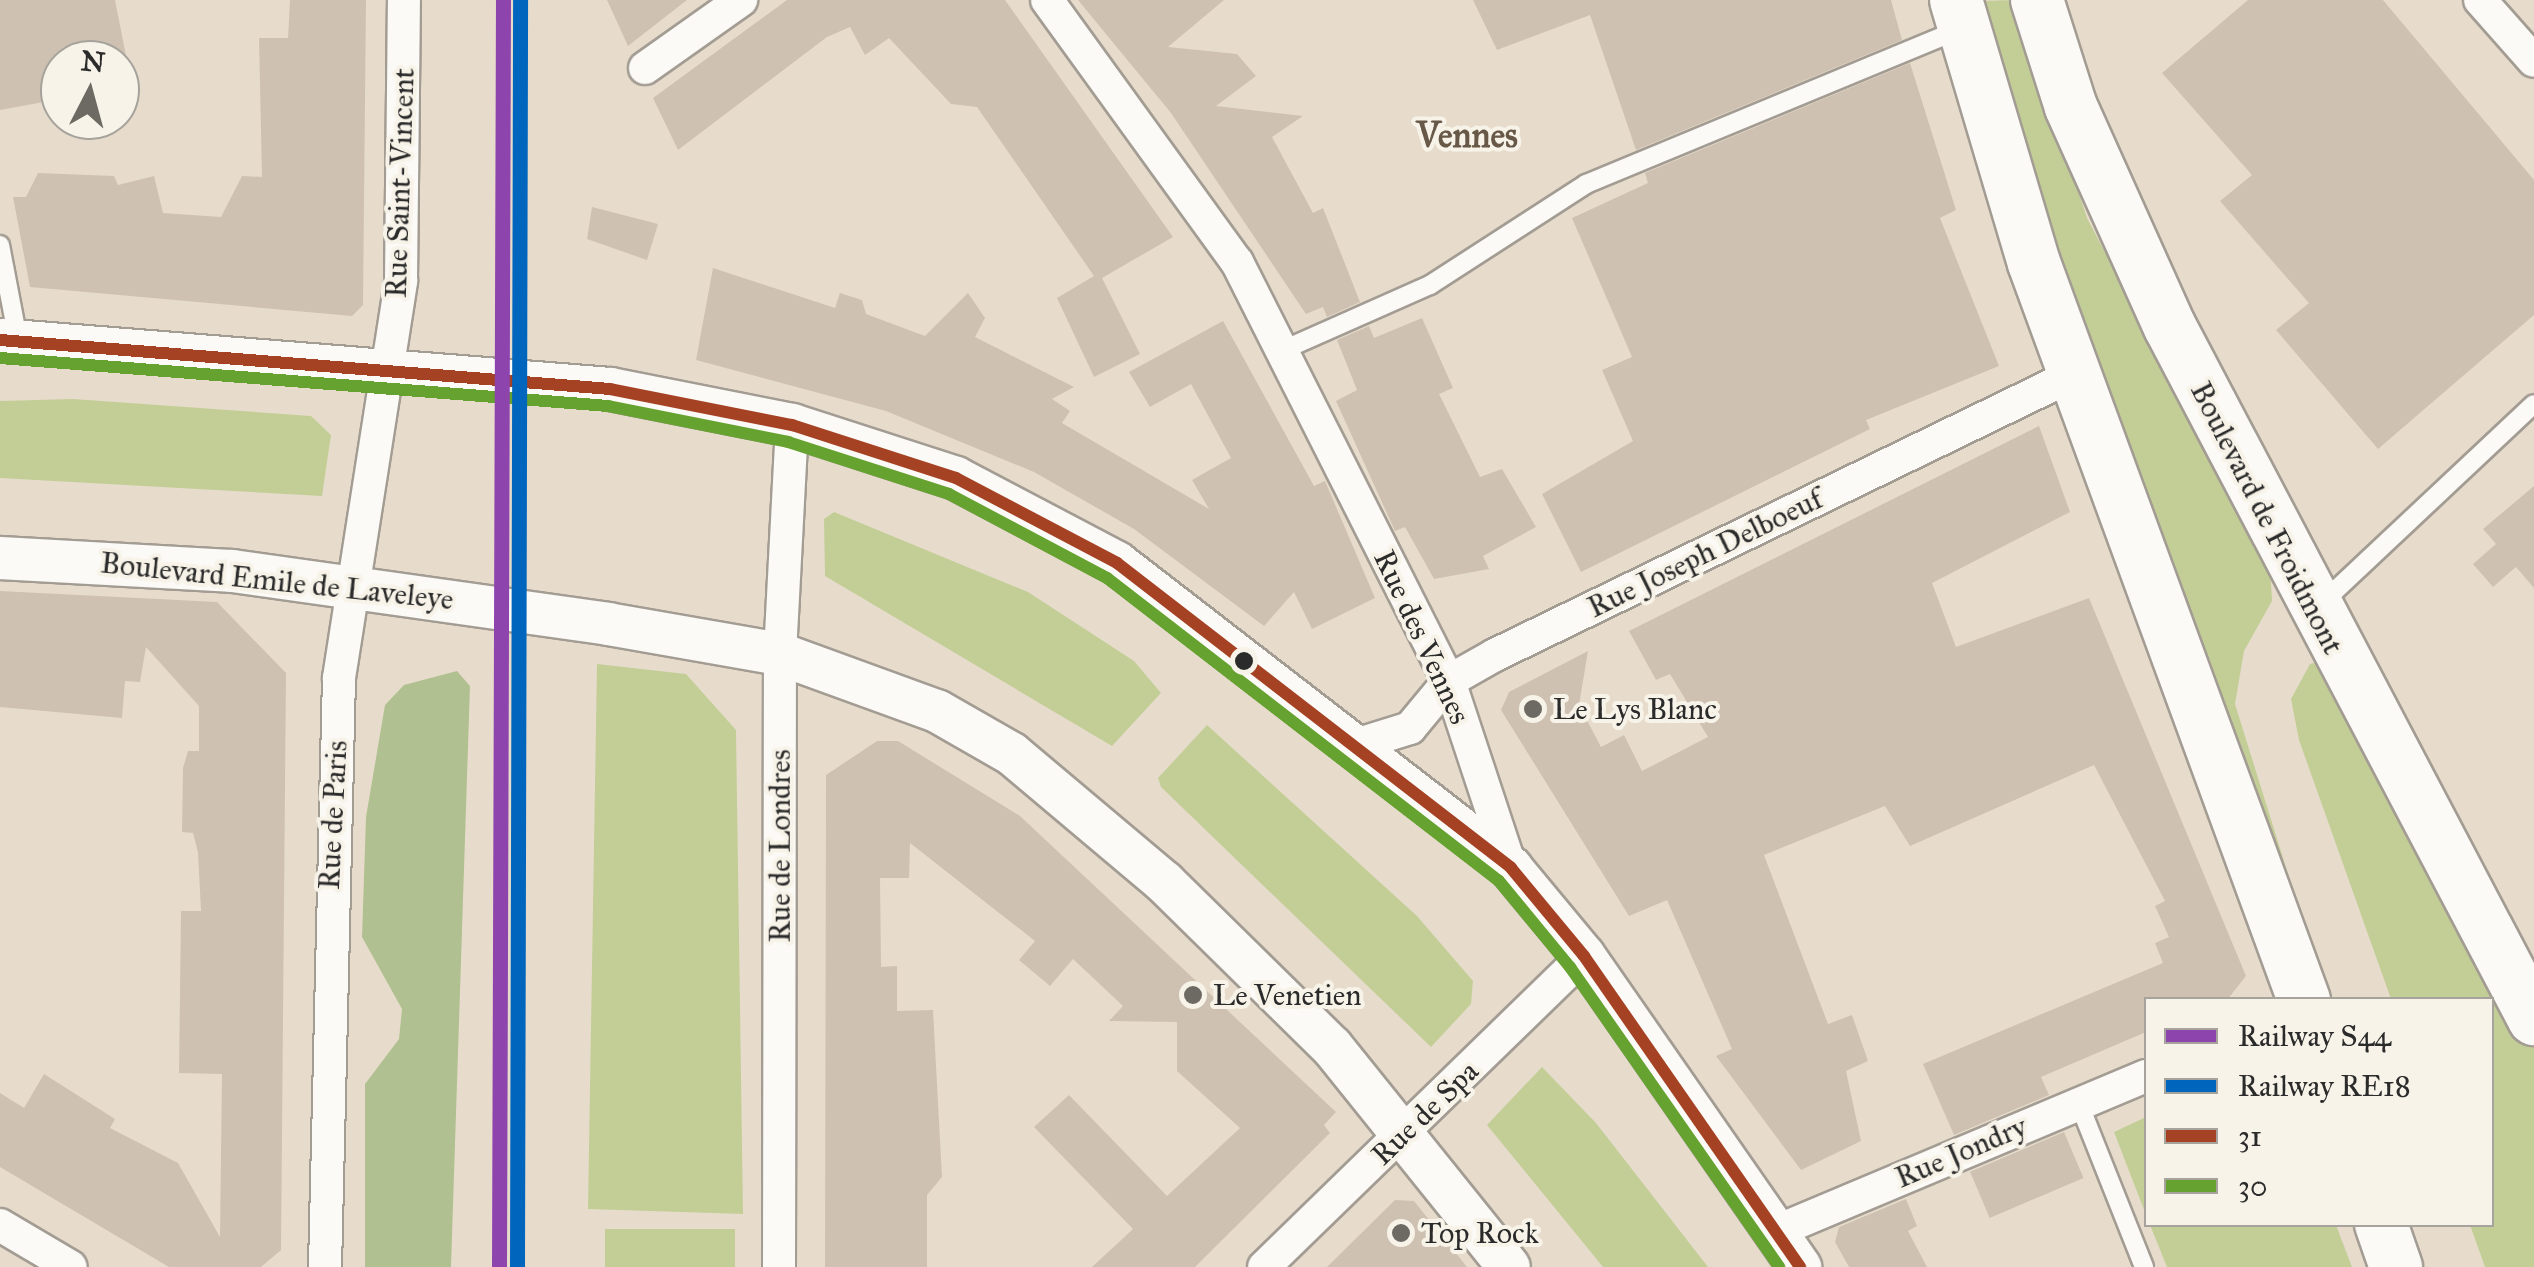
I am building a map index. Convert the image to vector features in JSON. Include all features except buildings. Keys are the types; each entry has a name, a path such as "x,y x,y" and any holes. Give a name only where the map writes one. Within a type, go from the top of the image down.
{"main road":[{"name":"Boulevard de Froidmont","path":"2037,0 2071,106 2162,310 2312,612 2534,1019"},
{"path":"1960,14 2076,374 2303,997"},
{"path":"2382,1227 2396,1267"}],"street":[{"name":"Rue Saint-Vincent","path":"388,366 402,281 404,0"},
{"path":"645,68 741,0"},
{"name":"Rue des Vennes","path":"1047,0 1237,262 1449,681 1512,868 1584,956 1800,1267"},
{"path":"2480,0 2534,61"},
{"path":"9,340 388,366 661,396 792,425 956,478 1117,562 1349,747 1512,868"},
{"name":"Rue de Paris","path":"325,1267 326,970 350,586 388,366"},
{"name":"Rue Joseph Delboeuf","path":"1349,747 1410,728 1449,681 2076,374"},
{"name":"Rue de Londres","path":"779,1267 780,654 792,425"},
{"name":"Boulevard Emile de Laveleye","path":"0,558 350,586 780,654 868,681 1012,754 1164,882 1332,1047 1509,1267"},
{"name":"Rue de Spa","path":"1264,1267 1584,956"},
{"name":"Rue Jondry","path":"1777,1231 2078,1101 2144,1077"},
{"path":"0,1224 71,1267"}],"lane":[{"path":"1282,351 1430,285 1586,184 1960,14"},
{"path":"0,245 9,340"},
{"path":"2312,612 2534,404"},
{"path":"2078,1101 2144,1267"}],"green space":[{"path":"2015,0 2087,218 2270,565 2272,601 2244,651 2235,704 2326,997 2066,280 1981,1"},
{"path":"73,399 311,416 331,435 322,496 0,478 0,401"},
{"path":"834,512 1028,592 1134,661 1161,693 1112,746 825,576 824,519"},
{"path":"2328,659 2534,1047 2534,1267 2485,1267 2471,1227 2494,1227 2494,997 2390,997 2299,740 2291,699 2310,664"},
{"path":"597,664 686,674 736,730 743,1214 588,1209"},
{"path":"457,671 470,686 451,1267 365,1267 365,1084 399,1039 402,1009 362,937 366,817 385,705 404,685"},
{"path":"1207,725 1417,916 1473,981 1471,1004 1431,1047 1161,787 1158,778"},
{"path":"1542,1067 1596,1123 1708,1267 1603,1267 1487,1125"},
{"path":"2144,1118 2144,1210 2114,1132"},
{"path":"2151,1227 2337,1227 2352,1267 2167,1267"},
{"path":"605,1229 735,1229 735,1267 605,1267"}],"rail line":[{"name":"S44","path":"499,1267 503,0"},
{"name":"RE18","path":"517,1267 520,0"}],"transit line":[{"name":"31","path":"0,340 610,389 792,425 956,478 1117,563 1511,868 1584,956 1800,1267"},
{"name":"30","path":"0,358 608,406 788,442 949,494 1107,578 1499,881 1570,967 1779,1267"}],"place":[{"name":"Le Lys Blanc","path":"1533,709"},
{"name":"Le Venetien","path":"1193,995"},
{"name":"Top Rock","path":"1401,1233"}],"district":[{"name":"Vennes","path":"1467,136"}]}
